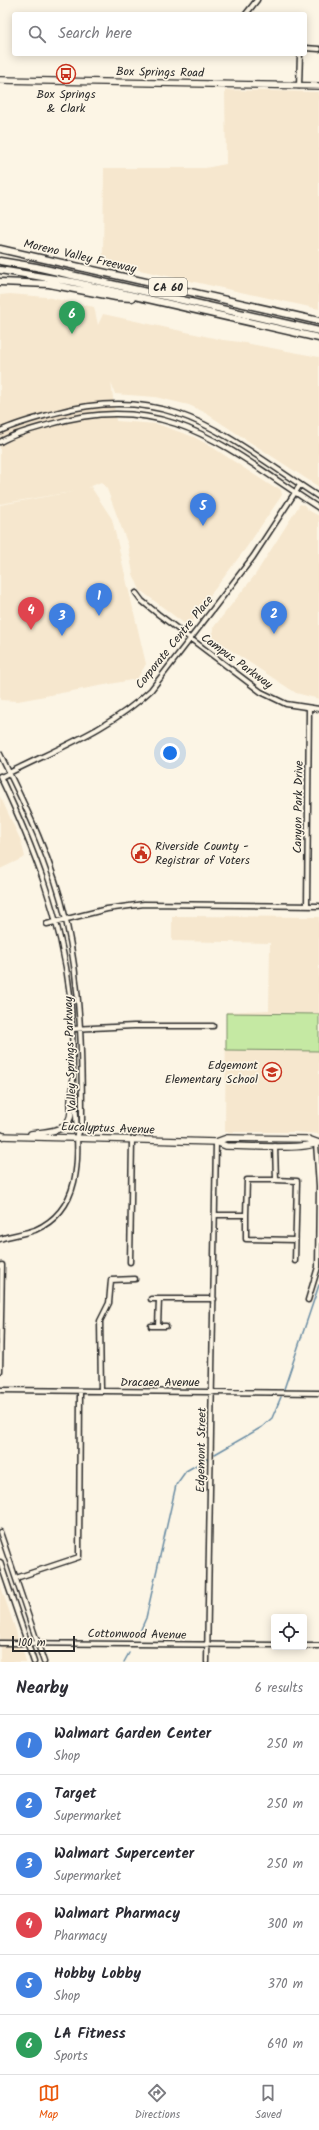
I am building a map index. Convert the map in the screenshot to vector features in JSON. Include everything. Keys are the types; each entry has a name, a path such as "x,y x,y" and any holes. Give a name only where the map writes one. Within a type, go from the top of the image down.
{"highway":[{"name":"Moreno Valley Freeway","path":"0,250 17,252 319,321"},
{"path":"0,262 36,267 319,331"},
{"name":"CA 60","path":"0,270 73,282 319,338"},
{"path":"0,282 49,284 116,297 141,298"}],"main road":[{"name":"Box Springs Road","path":"0,80 319,86"},
{"path":"15,1137 59,1129 67,1124 71,1116 71,1094 73,1090"},
{"name":"Eucalyptus Avenue","path":"1,1136 78,1137 132,1141 216,1142 227,1138 308,1139 318,1143"},
{"name":"Eucalyptus Avenue","path":"216,1142 226,1146 309,1147 318,1143"}],"street":[{"path":"248,12 257,0"},
{"path":"307,48 319,49"},
{"path":"299,86 300,56"},
{"path":"0,431 33,419 84,406 118,404 160,408 180,413 202,423 319,497"},
{"path":"0,442 20,434 79,416 121,413 158,417 211,438 319,508"},
{"name":"Corporate Centre Place","path":"0,776 104,727 121,716 151,690 191,640 253,557 300,485"},
{"name":"Campus Parkway","path":"136,593 142,601 191,640 261,692 286,704 319,709"},
{"name":"Canyon Park Drive","path":"307,905 309,708"},
{"name":"Valley Springs Parkway","path":"0,754 44,852 66,919 78,986 81,1028 82,1125 78,1137"},
{"name":"Valley Springs Parkway","path":"0,776 31,844 45,881 56,922 67,974 72,1029 73,1090 75,1094 78,1137"},
{"path":"47,924 127,906 144,904 319,906"},
{"path":"72,1029 134,1026 213,1026"},
{"path":"0,1239 35,1230 47,1224 63,1208 75,1184 78,1137"},
{"path":"130,1262 132,1141"},
{"name":"Edgemont Street","path":"208,1662 216,1142"},
{"path":"308,1300 318,1267 318,1143"},
{"path":"275,1146 276,1180"},
{"path":"295,1240 246,1239 247,1180 297,1181 295,1261"},
{"path":"215,1215 246,1215"},
{"path":"0,1371 2,1265"},
{"path":"101,1391 100,1321 109,1302 111,1280 135,1279"},
{"path":"151,1299 214,1299"},
{"path":"158,1326 159,1299"},
{"path":"151,1326 166,1326"},
{"name":"Dracaea Avenue","path":"0,1390 319,1392"},
{"path":"16,1578 79,1557 80,1391"},
{"path":"0,1532 44,1662"},
{"path":"0,1562 34,1662"},
{"name":"Cottonwood Avenue","path":"0,1643 271,1646"},
{"path":"307,1646 319,1646"}],"shaded area":[{"path":"225,90 319,92 319,309 103,262 104,168 205,168 226,164"},
{"path":"10,294 46,297 94,307 98,325 103,314 223,340 319,357 319,487 204,412 189,405 155,397 115,394 111,382 116,421 157,424 194,437 273,487 277,487 281,490 282,495 246,548 196,614 192,623 185,624 140,590 133,574 128,545 107,489 101,482 87,488 91,487 112,519 146,664 137,679 18,701 0,700 0,505 77,491 0,504 0,295"},
{"path":"300,504 304,505 308,510 319,516 319,699 296,693 212,638 213,628 255,575"},
{"path":"0,796 21,841 25,857 0,869"},
{"name":"Edgemont Elementary School","path":"172,916 319,917 319,1134 295,1132 225,1132 226,1012 269,1010 270,943 172,941"},
{"path":"0,1584 16,1631 20,1650 23,1651 26,1662 0,1662"}],"green space":[{"path":"226,1013 319,1014 319,1051 226,1050"}],"waterway":[{"path":"284,1389 319,1285"},
{"path":"215,1454 262,1427 272,1418 281,1397"},
{"path":"138,1636 146,1618 176,1485 186,1471 207,1459"},
{"path":"124,1662 129,1653"}],"place":[{"name":"Box Springs & Clark","path":"66,74"},
{"name":"LA Fitness","path":"72,334"},
{"name":"Hobby Lobby","path":"203,526"},
{"name":"Walmart Garden Center","path":"99,616"},
{"name":"Walmart Pharmacy","path":"31,630"},
{"name":"Target","path":"274,634"},
{"name":"Walmart Supercenter","path":"62,636"},
{"name":"Riverside County - Registrar of Voters","path":"141,853"},
{"name":"Edgemont Elementary School","path":"272,1072"}]}
